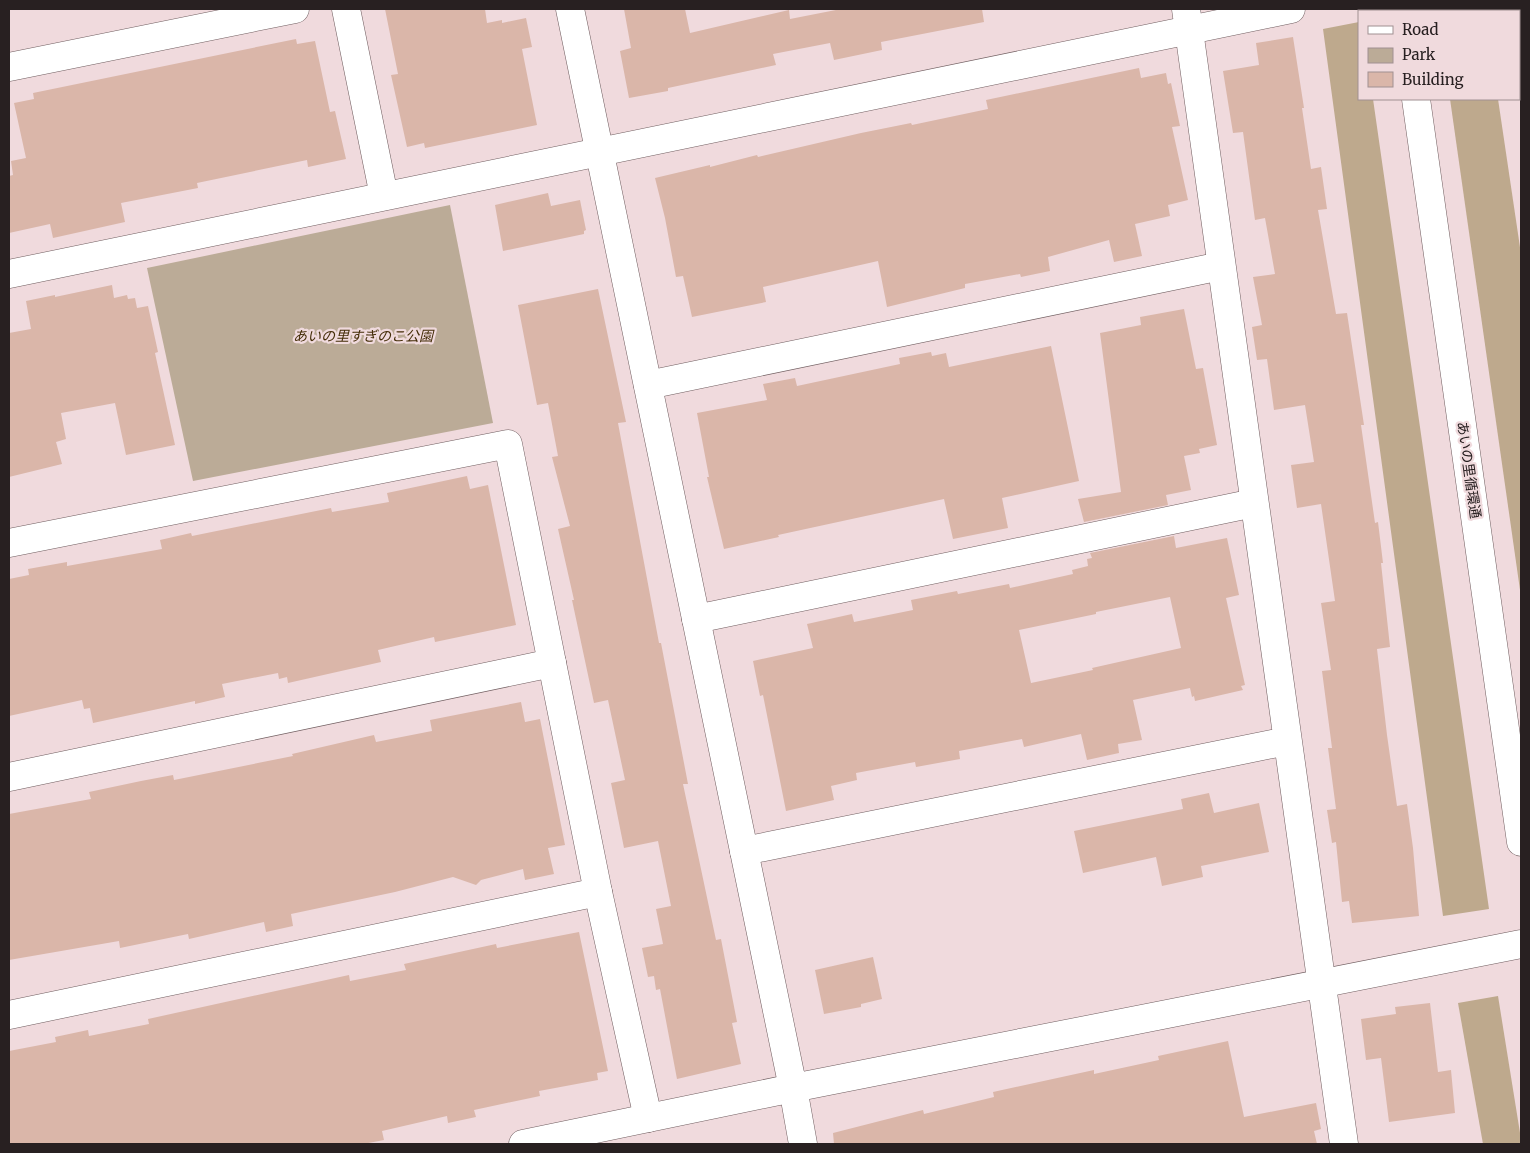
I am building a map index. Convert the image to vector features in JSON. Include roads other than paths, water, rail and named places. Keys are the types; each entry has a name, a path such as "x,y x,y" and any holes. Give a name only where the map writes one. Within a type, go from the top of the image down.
{"street":[{"path":"9,67 295,9"},
{"path":"346,9 384,196"},
{"path":"570,9 803,1144"},
{"path":"9,274 600,152 1187,20 1291,9"},
{"path":"1187,20 1344,1144"},
{"name":"あいの里循環通","path":"1416,100 1521,842"},
{"path":"648,385 1221,266"},
{"path":"9,543 508,444 598,892 648,1118"},
{"path":"696,619 1254,503"},
{"path":"9,777 552,663"},
{"path":"744,851 1287,741"},
{"path":"9,1015 598,892"},
{"path":"523,1144 793,1088 1521,944"}],"park label":[{"name":"あいの里すぎのこ公園","path":"363,336"}]}
